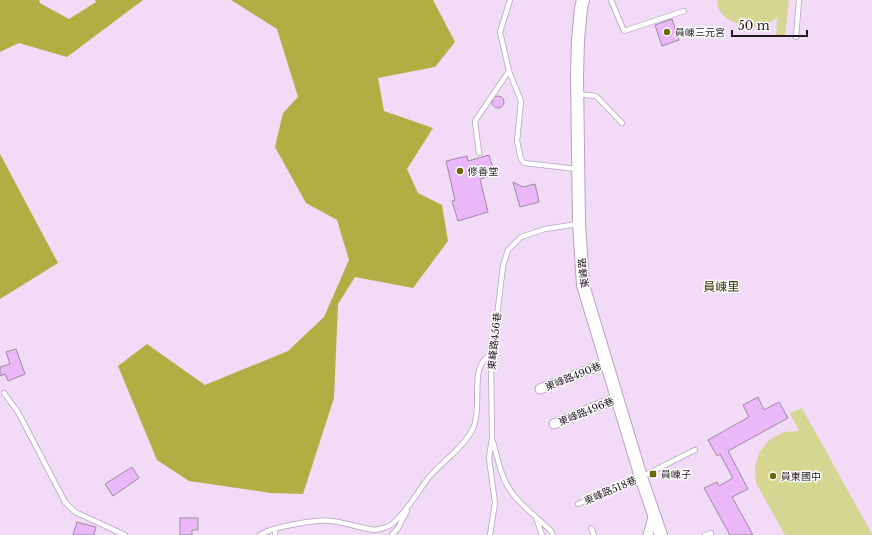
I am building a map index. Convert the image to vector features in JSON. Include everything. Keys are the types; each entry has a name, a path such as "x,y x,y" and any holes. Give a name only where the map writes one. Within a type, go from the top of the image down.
{"main road":[{"name":"東峰路","path":"583,0 578,40 577,94 579,224 583,285 641,477 661,535"}],"street":[{"name":"東峰路490巷","path":"540,389 606,363"},
{"name":"東峰路496巷","path":"554,424 618,398"},
{"path":"648,535 654,513"}],"lane":[{"path":"510,0 500,32 509,70 521,101 517,141 521,159 524,163 578,169"},
{"path":"611,0 624,31 684,11"},
{"path":"796,37 799,0"},
{"path":"479,153 475,121 509,70"},
{"path":"577,94 596,96 622,123"},
{"name":"東峰路456巷","path":"490,535 495,503 489,458 492,438 491,354 494,342 503,266 508,250 521,237 545,229 579,224"},
{"path":"260,535 275,529 322,520 375,530 383,529 391,525 412,501 430,476 463,443 474,426 479,370 482,362 491,354"},
{"path":"4,393 18,412 65,502 75,512 125,535"},
{"path":"492,438 505,482 521,503 536,515 553,535"},
{"name":"東峰路518巷","path":"578,504 641,477 695,450"},
{"path":"392,535 398,528 412,501"},
{"path":"536,515 542,535"},
{"path":"591,528 594,535"},
{"path":"275,529 275,535"},
{"path":"705,535 711,533"}],"green space":[{"path":"717,0 789,0 785,36 776,35 777,18 761,27 740,24 721,13"},
{"path":"802,408 872,535 785,535 756,483 755,468 759,453 769,440 784,432 799,431 790,413"}],"shaded area":[{"path":"0,0 39,0 40,3 69,19 96,2 95,0 143,0 67,57 19,43 0,52"},
{"path":"231,0 433,0 455,42 435,67 378,78 384,111 433,128 407,169 418,193 442,205 448,241 413,288 355,277 338,304 334,398 303,494 271,493 189,481 157,460 118,366 147,344 205,385 288,351 324,317 349,260 337,220 306,203 275,147 283,113 298,97 277,29"},
{"path":"0,154 58,263 0,299"}],"building":[{"name":"員崠三元宮","path":"672,19 679,40 662,46 655,25"},
{"path":"498,96 502,98 504,102 502,106 498,108 494,106 492,102 494,98"},
{"path":"489,155 495,175 480,179 488,212 458,221 452,201 455,200 446,161 467,156 468,161"},
{"path":"513,182 523,187 535,184 539,202 520,207"},
{"path":"16,349 25,374 8,381 5,374 0,376 0,367 10,364 6,352"},
{"path":"758,397 764,410 779,402 788,418 728,451 748,489 732,497 753,535 730,535 704,488 717,482 719,486 733,478 720,454 717,456 708,440 749,417 743,405"},
{"path":"132,467 139,478 113,496 105,484"},
{"path":"180,518 198,518 198,530 192,530 192,535 180,535"},
{"path":"77,522 96,527 94,535 73,535"}],"place":[{"name":"員崠三元宮","path":"667,32"},
{"name":"修善堂","path":"460,171"},
{"name":"員崠子","path":"653,474"},
{"name":"員東國中","path":"773,476"}],"district":[{"name":"員崠里","path":"721,287"}]}
